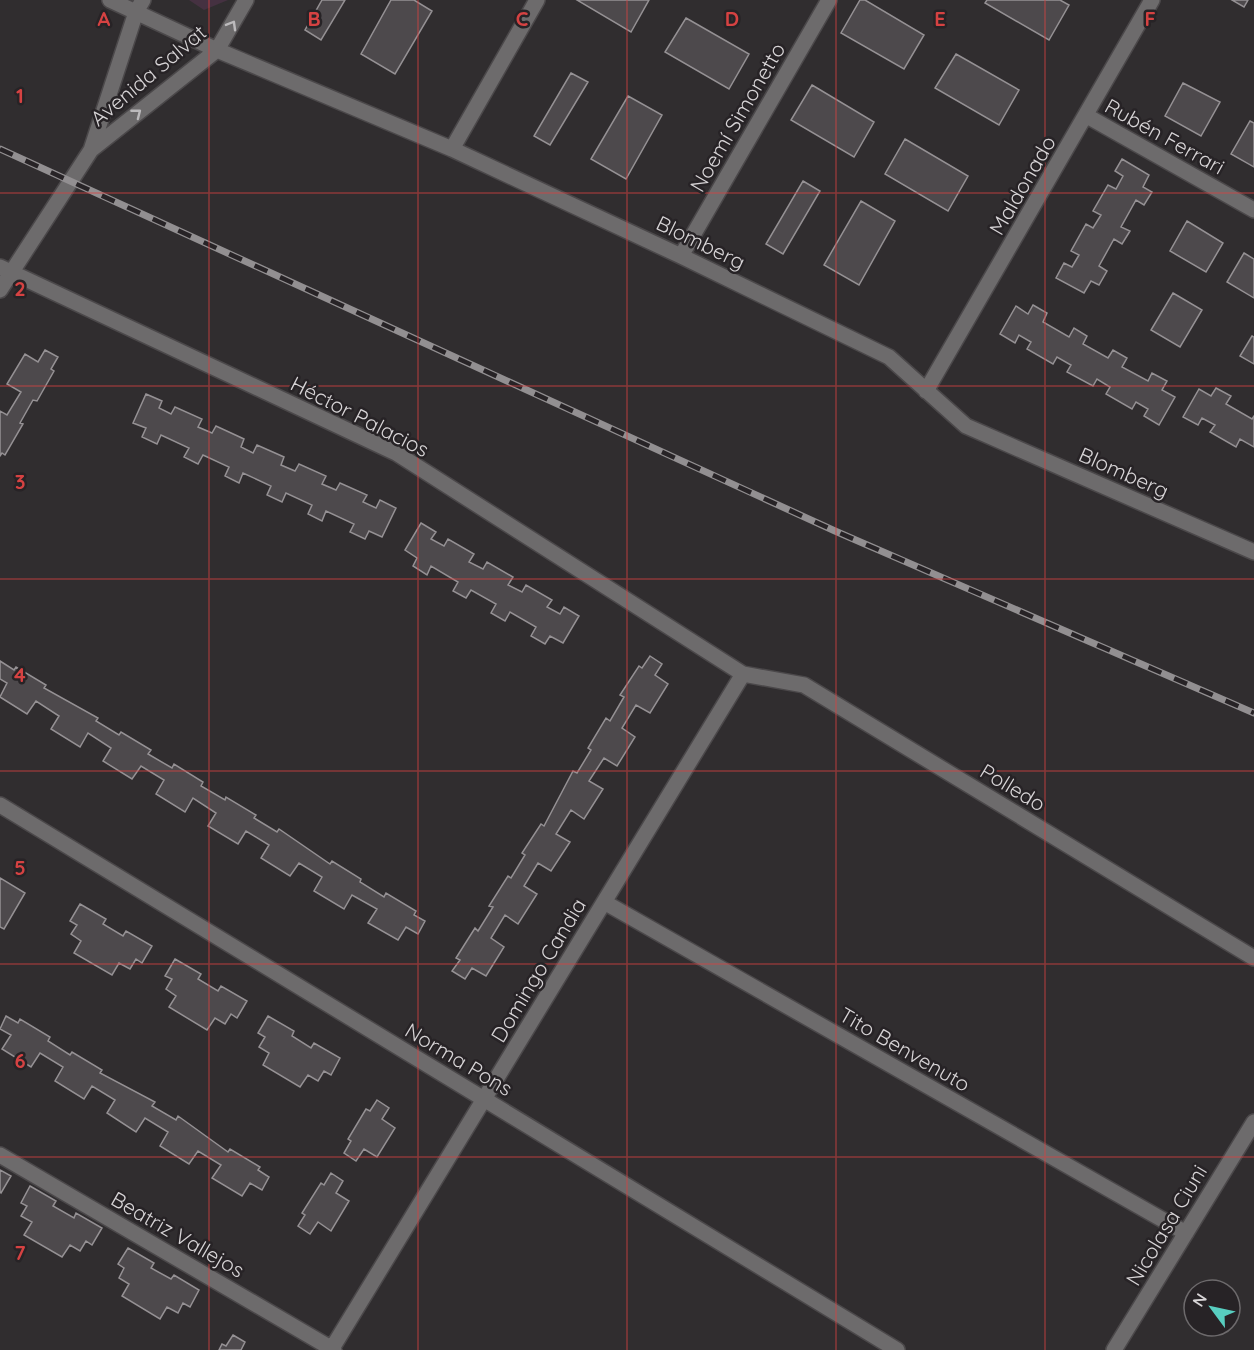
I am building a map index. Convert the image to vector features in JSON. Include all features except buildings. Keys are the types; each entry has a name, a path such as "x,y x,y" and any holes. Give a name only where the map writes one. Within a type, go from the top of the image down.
{"street":[{"name":"Blomberg","path":"110,0 139,6 218,50 452,149 681,256 889,357 966,426 1254,552"},
{"name":"Avenida Salvat","path":"0,290 4,272 91,150 218,50 246,0"},
{"path":"452,149 537,0"},
{"name":"Noemí Simonetto","path":"681,256 829,0"},
{"name":"Maldonado","path":"926,391 1152,0"},
{"name":"Avenida Salvat","path":"91,150 139,6"},
{"name":"Rubén Ferrari","path":"1087,116 1254,210"},
{"name":"Héctor Palacios","path":"4,272 396,453 743,674"},
{"name":"Domingo Candia","path":"332,1350 743,674"},
{"name":"Polledo","path":"743,674 804,685 1254,958"},
{"name":"Norma Pons","path":"0,805 897,1350"},
{"name":"Tito Benvenuto","path":"604,902 1186,1233"},
{"name":"Nicolasa Ciuni","path":"1114,1350 1254,1122"},
{"name":"Beatriz Vallejos","path":"0,1155 332,1350"}],"shaded area":[{"path":"189,0 228,0 204,10"}],"railway":[{"path":"0,149 835,531 1254,713"}]}
